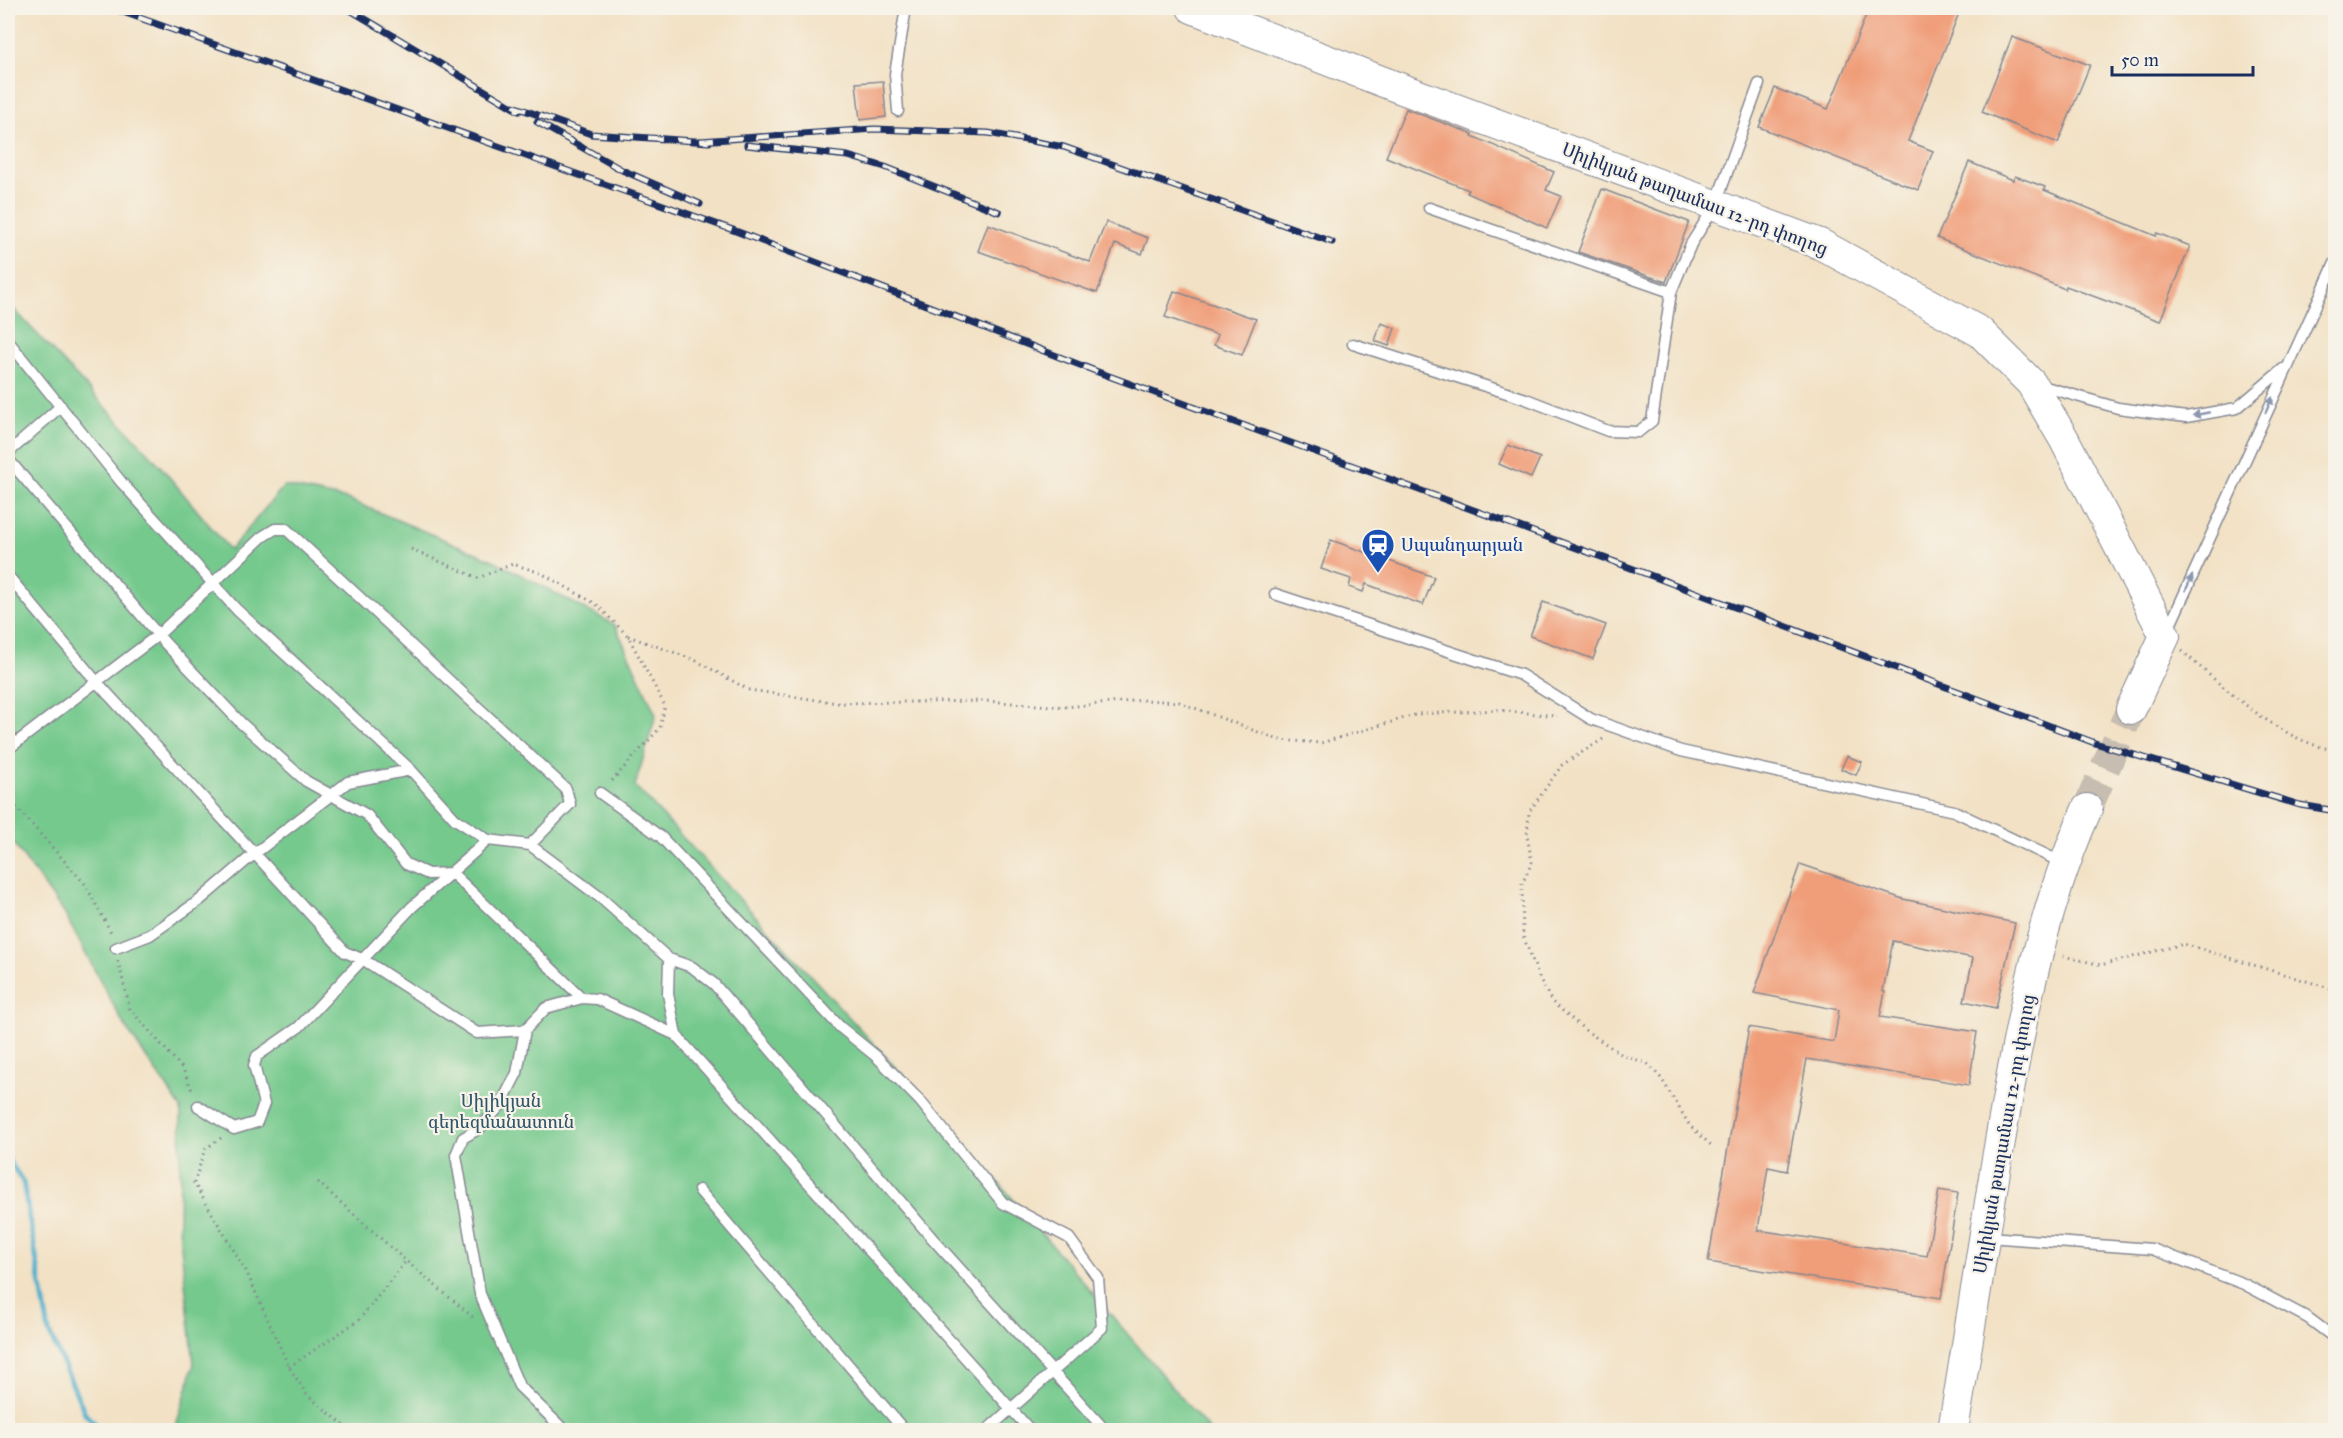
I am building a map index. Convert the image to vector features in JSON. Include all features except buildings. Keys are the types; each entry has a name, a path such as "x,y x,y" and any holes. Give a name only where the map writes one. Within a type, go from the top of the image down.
{"main road":[{"name":"Սիլիկյան թաղամաս 12-րդ փողոց","path":"1192,8 1820,244 1980,332 2031,383 2064,440 2165,636"},
{"path":"2131,709 2165,636"},
{"name":"Սիլիկյան թաղամաս 12-րդ փողոց","path":"1953,1431 2012,1067 2038,951 2066,864 2087,809"}],"lane":[{"path":"898,111 895,74 906,8"},
{"path":"1353,344 1526,399 1608,430 1638,432 1652,421 1671,292 1691,244 1715,206 1759,84"},
{"path":"1429,208 1671,292"},
{"path":"2165,636 2336,261"},
{"path":"8,341 122,483 237,610 411,770 455,819 488,840 531,845 601,898 669,959 692,967 714,984 1051,1372 1105,1431"},
{"path":"2031,383 2118,408 2186,417 2237,408 2286,367"},
{"path":"8,453 61,406"},
{"path":"8,459 158,635 241,723 306,781 367,815 406,864 428,874 452,873 582,998"},
{"path":"8,749 95,680 158,635 212,583 275,529 286,529 300,539 566,789 570,804 531,845"},
{"path":"8,576 95,680 345,952 364,960 477,1034 525,1030"},
{"path":"1275,594 1521,675 1592,719 1681,751 1954,811 2066,864"},
{"path":"116,948 150,935 200,900 254,854 348,782 411,770"},
{"path":"600,793 662,837 840,1028 877,1057 920,1101 1003,1203 1069,1238 1098,1278 1102,1328 987,1431"},
{"path":"198,1106 234,1129 256,1122 264,1104 254,1065 257,1056 299,1027 412,907 488,840"},
{"path":"669,959 668,994 676,1035"},
{"path":"564,1431 519,1386 480,1294 456,1155 463,1138 480,1128 500,1106 517,1072 525,1030 546,1008 582,998 597,999 676,1035 1030,1431"},
{"path":"699,1190 904,1431"},
{"path":"1985,1237 2152,1249 2244,1284 2308,1318 2336,1339"}],"path":[{"path":"411,549 478,578 513,564 541,573 596,604 628,636 665,706 660,728 635,758 600,793"},
{"path":"628,636 695,660 749,690 838,703 986,701 1064,707 1145,700 1179,702 1279,740 1321,743 1418,714 1498,710 1592,719"},
{"path":"2165,636 2235,698 2285,731 2336,750"},
{"path":"1619,729 1562,765 1529,812 1527,836 1532,862 1522,884 1523,936 1539,977 1552,1002 1585,1030 1624,1056 1647,1063 1661,1078 1690,1126 1713,1147"},
{"path":"2038,951 2101,965 2184,944 2336,990"},
{"path":"234,1129 205,1149 194,1183 246,1271 289,1367 307,1395 350,1431"},
{"path":"318,1182 406,1261 499,1338"},
{"path":"289,1367 359,1320 406,1261"}],"green space":[{"name":"Սիլիկյան գերեզմանատուն","path":"8,303 156,461 230,550 284,486 347,499 493,560 615,625 656,715 635,786 960,1137 1209,1430 175,1430 194,1364 179,1228 181,1108 124,1025 64,913 8,836"}],"waterway":[{"path":"8,1159 23,1182 49,1332 85,1413 101,1430"}],"tunnel":[{"path":"2087,809 2131,709"}],"railway":[{"path":"112,8 733,230 1098,372 1615,562 2095,743 2300,805 2336,811"},
{"path":"347,8 519,111"},
{"path":"513,106 591,134 709,142"},
{"path":"537,122 622,170 700,204"},
{"path":"700,141 874,129 988,133 1064,147 1332,242"},
{"path":"747,145 848,156 885,167 999,212"}],"place":[{"name":"Սպանդարյան","path":"1378,574"}]}
